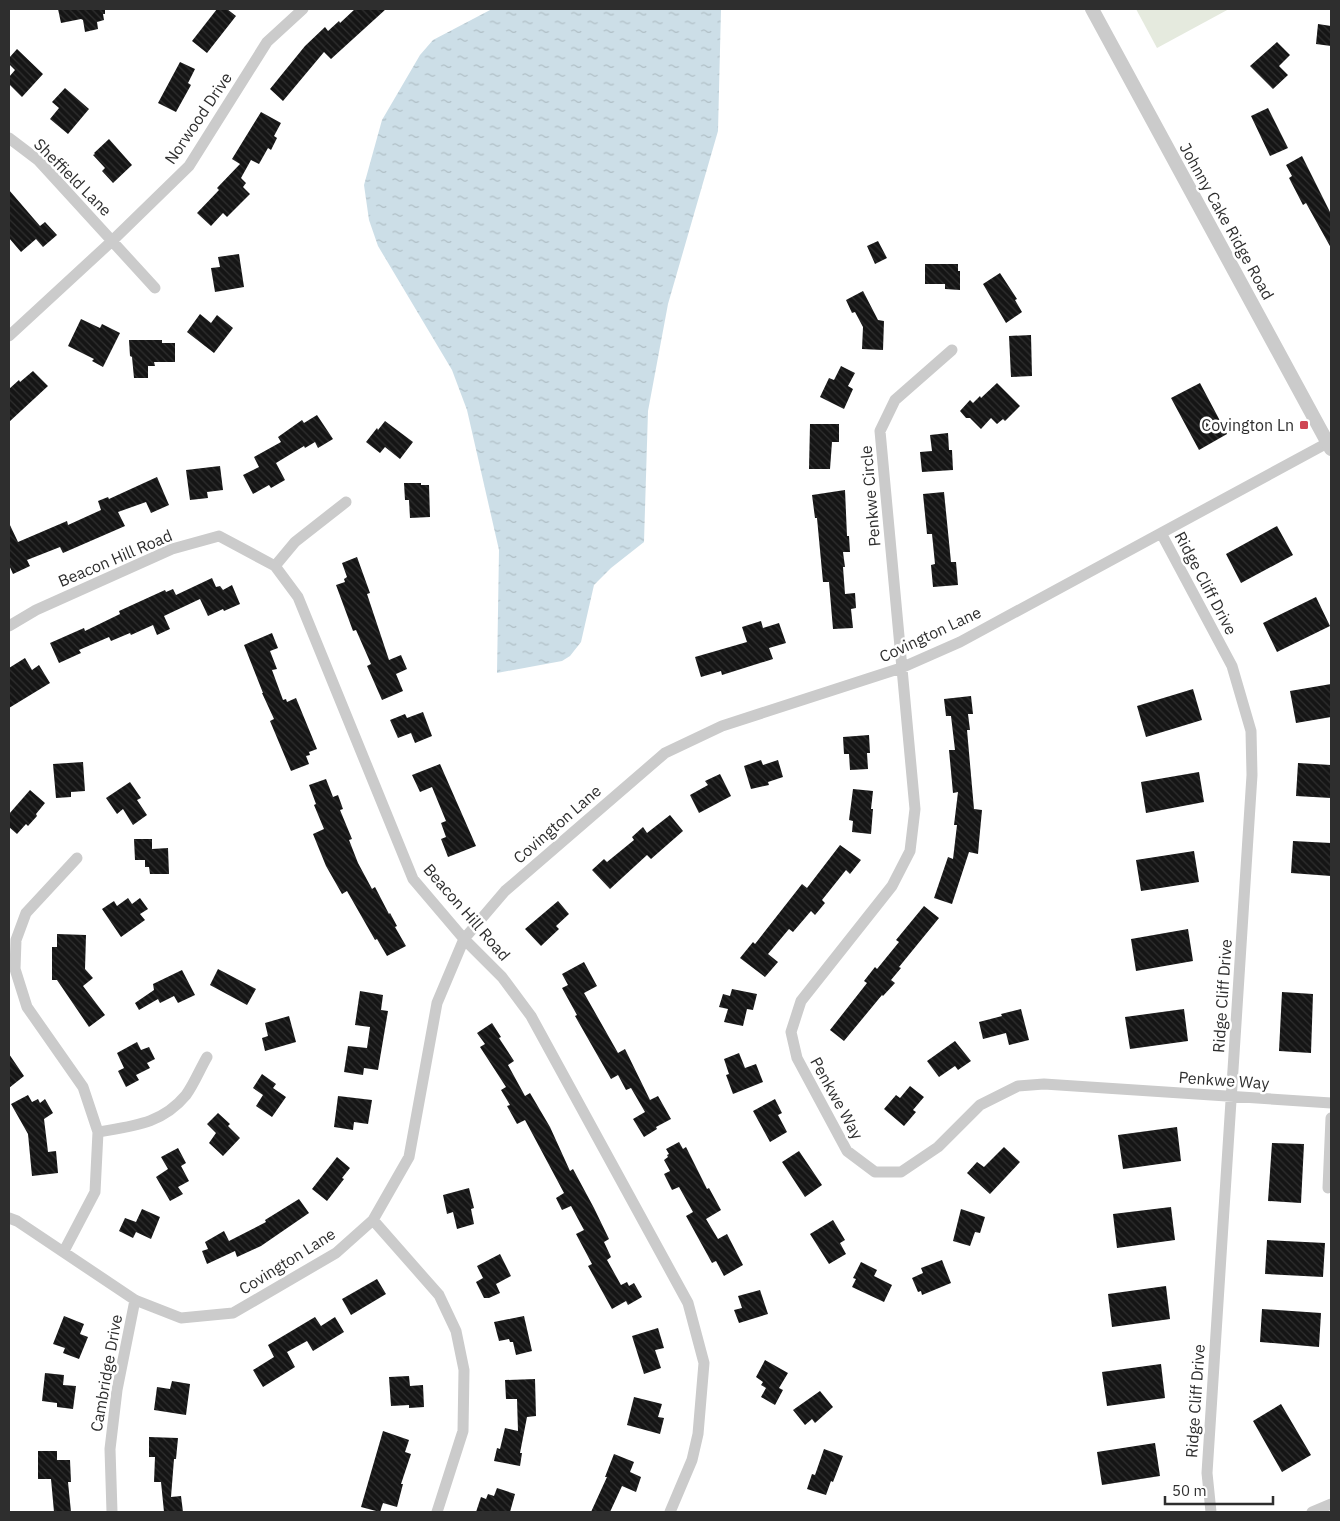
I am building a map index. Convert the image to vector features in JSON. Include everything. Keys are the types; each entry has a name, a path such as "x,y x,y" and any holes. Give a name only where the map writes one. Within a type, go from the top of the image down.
{"street":[{"name":"Norwood Drive","path":"9,336 112,241 189,166 267,42 303,9"},
{"name":"Johnny Cake Ridge Road","path":"1092,9 1330,444"},
{"name":"Sheffield Lane","path":"9,138 38,160 112,241"},
{"path":"112,241 155,288"},
{"name":"Penkwe Circle","path":"901,668 880,431 895,400 952,350"},
{"name":"Covington Lane","path":"9,1218 17,1220 135,1300 181,1318 233,1313 336,1253 373,1220 409,1157 437,1003 464,939 505,890 665,753 722,726 901,668 960,642 1330,444"},
{"path":"275,566 295,542 346,502"},
{"name":"Ridge Cliff Drive","path":"1161,533 1232,666 1251,731 1252,775 1207,1473 1211,1512"},
{"name":"Beacon Hill Road","path":"9,626 36,610 172,549 219,536 275,566 298,597 413,879 464,939 502,977 531,1016 688,1304 704,1364 698,1434 692,1460 670,1512"},
{"name":"Penkwe Way","path":"901,668 915,809 910,851 892,886 801,1001 791,1032 797,1058 847,1151 875,1172 901,1172 938,1147 980,1105 1018,1086 1044,1084 1331,1103"},
{"path":"64,1251 95,1192 98,1132 83,1087 27,1007 15,969 16,940 26,914 77,858"},
{"path":"98,1132 143,1124 167,1114 186,1094 206,1057"},
{"path":"1328,1188 1331,1118"},
{"path":"373,1220 439,1295 456,1331 464,1370 463,1431 437,1512"},
{"name":"Cambridge Drive","path":"112,1512 111,1439 117,1390 135,1300"},
{"path":"1312,1512 1331,1504"}],"shaded area":[{"path":"1136,9 1229,9 1157,48"}],"water":[{"path":"492,9 721,9 718,131 668,304 648,411 644,542 611,568 594,585 581,642 570,656 562,661 497,673 499,550 467,410 452,370 378,246 369,220 364,185 382,120 420,55 433,40"}],"building":[{"path":"58,9 105,9 105,14 103,14 104,20 97,22 98,29 85,32 83,20 81,19 61,23"},
{"path":"217,9 227,9 236,16 207,53 192,41"},
{"path":"355,9 386,9 331,59 324,52 283,101 270,89 305,46 325,27 328,31"},
{"path":"1318,24 1331,26 1331,46 1316,44"},
{"path":"1277,42 1290,55 1279,66 1288,75 1273,89 1250,66"},
{"path":"17,49 43,74 22,97 9,84 9,77 15,70 9,64 9,58"},
{"path":"180,62 195,69 188,83 191,85 176,112 158,103"},
{"path":"65,88 89,109 68,134 50,119 59,108 52,102"},
{"path":"1268,108 1288,148 1270,156 1251,116"},
{"path":"261,112 281,123 274,136 277,138 271,150 268,148 259,164 251,160 241,178 246,183 243,187 250,194 227,217 223,213 211,226 197,213 240,164 232,159"},
{"path":"109,139 132,165 113,183 102,171 105,168 93,155"},
{"path":"1302,156 1331,214 1331,248 1306,203 1303,205 1289,178 1292,176 1286,165"},
{"path":"9,190 40,226 45,222 57,235 43,247 36,239 21,252 9,238"},
{"path":"878,241 887,258 875,264 867,246"},
{"path":"239,254 244,287 215,292 211,268 220,267 218,257"},
{"path":"925,264 958,264 960,290 945,289 945,284 925,284"},
{"path":"1000,273 1017,299 1015,300 1022,312 1006,323 983,284"},
{"path":"863,291 878,320 884,321 883,350 862,349 863,327 855,312 852,313 846,300"},
{"path":"200,314 211,323 217,315 233,328 214,353 187,332"},
{"path":"81,319 100,328 102,324 120,333 103,367 92,361 94,359 68,346"},
{"path":"1031,335 1032,376 1011,377 1009,336"},
{"path":"129,340 162,340 162,343 175,343 175,362 154,362 155,366 148,366 148,378 134,378"},
{"path":"841,366 855,373 848,386 853,389 844,409 820,397 829,378 834,380"},
{"path":"33,371 48,386 9,422 9,389"},
{"path":"997,383 1020,406 1005,421 1003,419 997,424 991,418 981,429 960,411 970,400 973,403 980,396 981,398"},
{"path":"1200,383 1227,434 1199,450 1171,398"},
{"path":"317,415 333,439 318,448 315,442 305,448 304,446 276,463 285,480 271,488 269,485 253,494 243,475 259,467 254,457 281,442 278,437 302,420 304,423"},
{"path":"385,421 413,442 400,459 385,447 380,453 366,442"},
{"path":"810,424 839,424 839,442 832,442 830,469 809,469"},
{"path":"948,433 949,450 952,450 953,470 922,472 920,452 932,451 930,435"},
{"path":"220,466 223,490 207,492 208,498 190,500 186,470"},
{"path":"157,477 169,505 151,513 146,502 118,512 125,526 63,553 60,547 27,560 30,566 13,574 9,565 9,523 18,542 67,521 68,525 101,510 98,501 108,497 109,499"},
{"path":"404,483 429,485 430,517 410,518 409,500 405,500"},
{"path":"845,490 847,536 849,536 850,552 843,552 845,594 855,593 856,608 851,609 853,628 833,629 829,582 823,582 817,518 815,518 812,495"},
{"path":"944,492 951,562 956,562 958,585 933,587 931,565 935,564 932,534 927,534 923,494"},
{"path":"1277,526 1293,555 1241,583 1226,554"},
{"path":"357,557 370,593 367,594 389,660 401,655 407,669 396,674 403,691 382,700 367,666 371,664 356,630 353,631 336,585 345,582 344,579 347,577 342,563"},
{"path":"212,578 216,587 220,586 223,590 232,585 240,604 208,616 200,599 164,616 170,629 157,635 153,625 131,635 130,633 111,641 109,637 79,650 81,653 59,663 50,643 84,628 85,631 120,614 119,611 165,590 166,592 173,589 176,595"},
{"path":"1316,597 1330,626 1277,652 1263,623"},
{"path":"761,621 763,628 779,623 786,643 769,648 773,659 722,675 721,671 701,677 695,657 747,642 742,627"},
{"path":"272,633 278,648 270,651 277,669 272,670 283,700 286,699 287,702 296,698 317,749 309,752 310,755 306,756 309,764 291,771 270,721 274,719 244,645"},
{"path":"25,658 32,670 39,665 50,683 9,708 9,668"},
{"path":"1331,684 1331,717 1296,723 1290,691"},
{"path":"1193,689 1202,720 1146,737 1137,706"},
{"path":"971,696 973,714 968,714 970,730 967,730 974,809 982,810 978,854 969,852 952,904 934,898 948,857 953,859 957,825 954,825 958,792 953,793 949,750 955,750 951,716 946,716 944,699"},
{"path":"423,712 432,736 415,743 411,733 398,738 390,720 405,714 407,718"},
{"path":"869,735 870,753 867,753 868,769 850,770 849,754 844,754 843,737"},
{"path":"761,760 763,765 778,760 783,777 768,782 769,785 751,789 744,766"},
{"path":"83,762 85,791 71,792 71,797 56,798 53,764"},
{"path":"1298,763 1331,765 1331,798 1296,796"},
{"path":"440,764 476,846 448,857 441,839 446,837 441,823 446,821 432,787 420,792 412,775"},
{"path":"1199,772 1204,802 1146,813 1141,782"},
{"path":"720,774 731,796 699,813 690,795 708,785 705,781"},
{"path":"326,779 333,797 338,795 343,809 340,810 352,839 349,840 358,863 372,889 375,887 406,946 387,956 377,939 375,940 347,891 342,894 326,866 313,834 324,829 314,805 316,804 309,785"},
{"path":"130,782 141,798 137,800 147,815 133,825 123,809 117,814 106,798"},
{"path":"853,789 873,791 871,834 852,832 853,821 849,820"},
{"path":"30,790 45,803 28,826 26,824 17,834 9,827 9,814"},
{"path":"670,815 683,831 651,859 647,855 610,889 592,870 604,859 607,862 634,840 632,837 643,827 647,833"},
{"path":"134,839 152,839 152,849 168,848 169,874 150,874 149,867 145,867 145,860 135,860"},
{"path":"1293,841 1331,843 1331,876 1291,873"},
{"path":"840,845 861,860 850,874 846,870 822,900 825,903 815,915 811,911 793,932 789,929 768,954 778,962 765,977 740,958 753,942 755,944 802,884 807,888"},
{"path":"1194,851 1199,882 1141,891 1136,860"},
{"path":"128,898 132,904 140,898 148,909 140,914 145,920 121,937 102,909 114,901 117,906"},
{"path":"558,901 569,914 556,926 559,929 541,946 525,929"},
{"path":"924,906 939,918 899,967 901,968 891,980 895,983 882,995 844,1041 830,1030 867,983 864,981 875,967 877,969 899,942 896,940"},
{"path":"1188,929 1193,961 1136,971 1131,939"},
{"path":"57,934 86,935 85,969 93,978 83,986 105,1015 89,1027 57,980 52,980 52,947 57,947"},
{"path":"584,962 597,986 584,993 618,1053 625,1049 650,1100 658,1096 671,1119 656,1127 657,1129 644,1137 633,1119 645,1112 631,1088 626,1090 618,1075 611,1079 575,1016 577,1015 562,988 568,985 562,974"},
{"path":"218,969 256,989 247,1005 210,985"},
{"path":"182,970 195,995 178,1003 174,996 160,1003 158,999 139,1010 135,1003 154,990 153,984"},
{"path":"732,989 757,994 753,1010 747,1009 743,1026 724,1022 728,1009 719,1007 723,994 730,996"},
{"path":"360,991 383,995 381,1010 388,1011 378,1070 364,1068 363,1075 344,1072 348,1046 367,1048 370,1027 355,1025"},
{"path":"1282,992 1313,994 1311,1053 1279,1051"},
{"path":"1021,1009 1029,1040 1009,1045 1006,1033 983,1039 979,1022"},
{"path":"1184,1009 1188,1041 1130,1049 1125,1017"},
{"path":"289,1016 296,1042 265,1051 262,1038 268,1036 265,1023"},
{"path":"492,1023 514,1061 508,1065 525,1096 530,1093 550,1127 570,1171 573,1169 594,1208 609,1239 604,1242 611,1257 607,1260 621,1285 627,1282 629,1286 634,1283 642,1297 628,1305 626,1301 612,1309 588,1266 592,1264 576,1234 584,1230 571,1206 562,1210 556,1198 564,1193 525,1120 517,1124 507,1106 510,1105 501,1090 506,1087 480,1047 485,1044 477,1033"},
{"path":"955,1041 971,1061 958,1070 955,1066 939,1077 927,1061"},
{"path":"137,1042 141,1050 149,1047 155,1059 147,1063 150,1068 136,1075 139,1080 126,1087 118,1071 124,1068 117,1053"},
{"path":"739,1053 745,1068 756,1064 763,1082 733,1094 726,1075 729,1074 724,1059"},
{"path":"9,1054 24,1076 9,1088"},
{"path":"262,1074 276,1084 273,1088 286,1097 272,1117 256,1106 263,1095 253,1088"},
{"path":"910,1086 924,1097 913,1110 916,1112 904,1126 884,1109 896,1095 900,1098"},
{"path":"28,1095 32,1102 38,1099 40,1103 45,1099 53,1113 44,1119 48,1152 56,1151 58,1173 32,1176 28,1134 11,1104"},
{"path":"338,1096 372,1100 368,1124 354,1122 353,1130 334,1127"},
{"path":"775,1099 782,1113 778,1115 787,1132 770,1142 753,1111"},
{"path":"218,1113 230,1124 228,1126 240,1138 223,1156 209,1143 216,1133 207,1124"},
{"path":"1177,1127 1181,1161 1123,1169 1118,1135"},
{"path":"679,1142 683,1149 686,1147 707,1189 709,1188 721,1210 706,1219 718,1239 727,1234 743,1265 724,1276 716,1261 712,1263 686,1216 693,1212 679,1187 672,1190 664,1174 670,1171 664,1160 669,1154 666,1149"},
{"path":"1272,1143 1304,1144 1301,1203 1268,1201"},
{"path":"1004,1147 1020,1162 990,1194 967,1173 977,1162 984,1167"},
{"path":"178,1148 186,1163 181,1166 189,1181 178,1187 183,1194 170,1201 156,1177 168,1169 161,1157"},
{"path":"799,1151 822,1185 805,1197 782,1162"},
{"path":"337,1157 350,1168 327,1201 312,1189"},
{"path":"469,1188 474,1208 471,1209 474,1224 457,1229 453,1212 447,1214 443,1195"},
{"path":"299,1199 309,1213 261,1246 237,1257 235,1251 207,1264 202,1251 208,1249 205,1242 224,1231 229,1241 266,1222 265,1220"},
{"path":"1171,1207 1175,1240 1117,1248 1113,1214"},
{"path":"142,1209 160,1217 151,1239 136,1232 133,1238 119,1231 125,1218 136,1222"},
{"path":"961,1209 985,1217 980,1233 975,1232 970,1246 953,1241"},
{"path":"833,1220 845,1240 840,1243 846,1254 829,1264 810,1234"},
{"path":"1267,1240 1325,1243 1323,1277 1265,1274"},
{"path":"500,1254 511,1276 496,1284 500,1293 484,1298 476,1282 483,1278 477,1266"},
{"path":"942,1260 951,1283 922,1295 921,1291 918,1292 912,1278 923,1273 921,1268"},
{"path":"861,1262 877,1270 874,1276 892,1285 884,1302 852,1287 856,1279 853,1278"},
{"path":"377,1279 386,1294 351,1315 342,1299"},
{"path":"1166,1286 1170,1319 1112,1327 1108,1294"},
{"path":"760,1290 768,1314 739,1323 734,1310 742,1308 738,1296"},
{"path":"1262,1309 1321,1313 1319,1347 1260,1342"},
{"path":"64,1316 84,1324 80,1334 88,1337 79,1359 63,1353 65,1348 53,1344"},
{"path":"524,1316 532,1351 516,1355 513,1342 510,1342 509,1339 499,1341 494,1322"},
{"path":"315,1317 321,1326 335,1317 344,1332 313,1351 307,1341 287,1352 295,1367 263,1387 253,1370 274,1357 268,1345"},
{"path":"658,1328 664,1348 655,1350 661,1368 644,1374 632,1336"},
{"path":"765,1360 788,1373 779,1388 783,1390 775,1405 761,1397 766,1388 761,1385 763,1382 756,1377"},
{"path":"1161,1364 1165,1398 1107,1406 1102,1372"},
{"path":"45,1373 64,1375 63,1385 76,1386 73,1409 57,1407 57,1403 42,1401"},
{"path":"409,1376 410,1386 423,1385 424,1407 409,1408 409,1405 391,1406 389,1377"},
{"path":"535,1379 536,1416 527,1417 520,1453 522,1453 520,1466 494,1461 497,1448 500,1449 505,1428 518,1431 517,1399 506,1399 505,1380"},
{"path":"172,1381 190,1384 186,1415 154,1410 157,1387 170,1389"},
{"path":"820,1391 833,1407 815,1423 812,1419 805,1425 793,1410"},
{"path":"634,1397 662,1404 658,1417 664,1418 660,1434 627,1425"},
{"path":"1281,1404 1311,1455 1282,1472 1253,1421"},
{"path":"383,1431 409,1440 405,1452 411,1454 401,1484 403,1484 397,1507 383,1503 380,1512 361,1507"},
{"path":"149,1437 178,1438 171,1497 181,1496 183,1512 164,1512 161,1482 154,1482 155,1457 149,1457"},
{"path":"1155,1443 1160,1476 1102,1485 1097,1452"},
{"path":"824,1449 843,1456 826,1495 807,1489 812,1474 815,1475"},
{"path":"38,1451 57,1451 57,1460 70,1460 71,1482 68,1482 71,1512 54,1512 51,1479 38,1479"},
{"path":"614,1454 634,1462 630,1472 641,1477 636,1492 622,1486 610,1512 591,1512 607,1477 605,1477"},
{"path":"497,1488 515,1494 510,1512 476,1512 481,1497 486,1499 488,1494 494,1496"}],"place":[{"name":"Covington Ln","path":"1304,425"}]}
